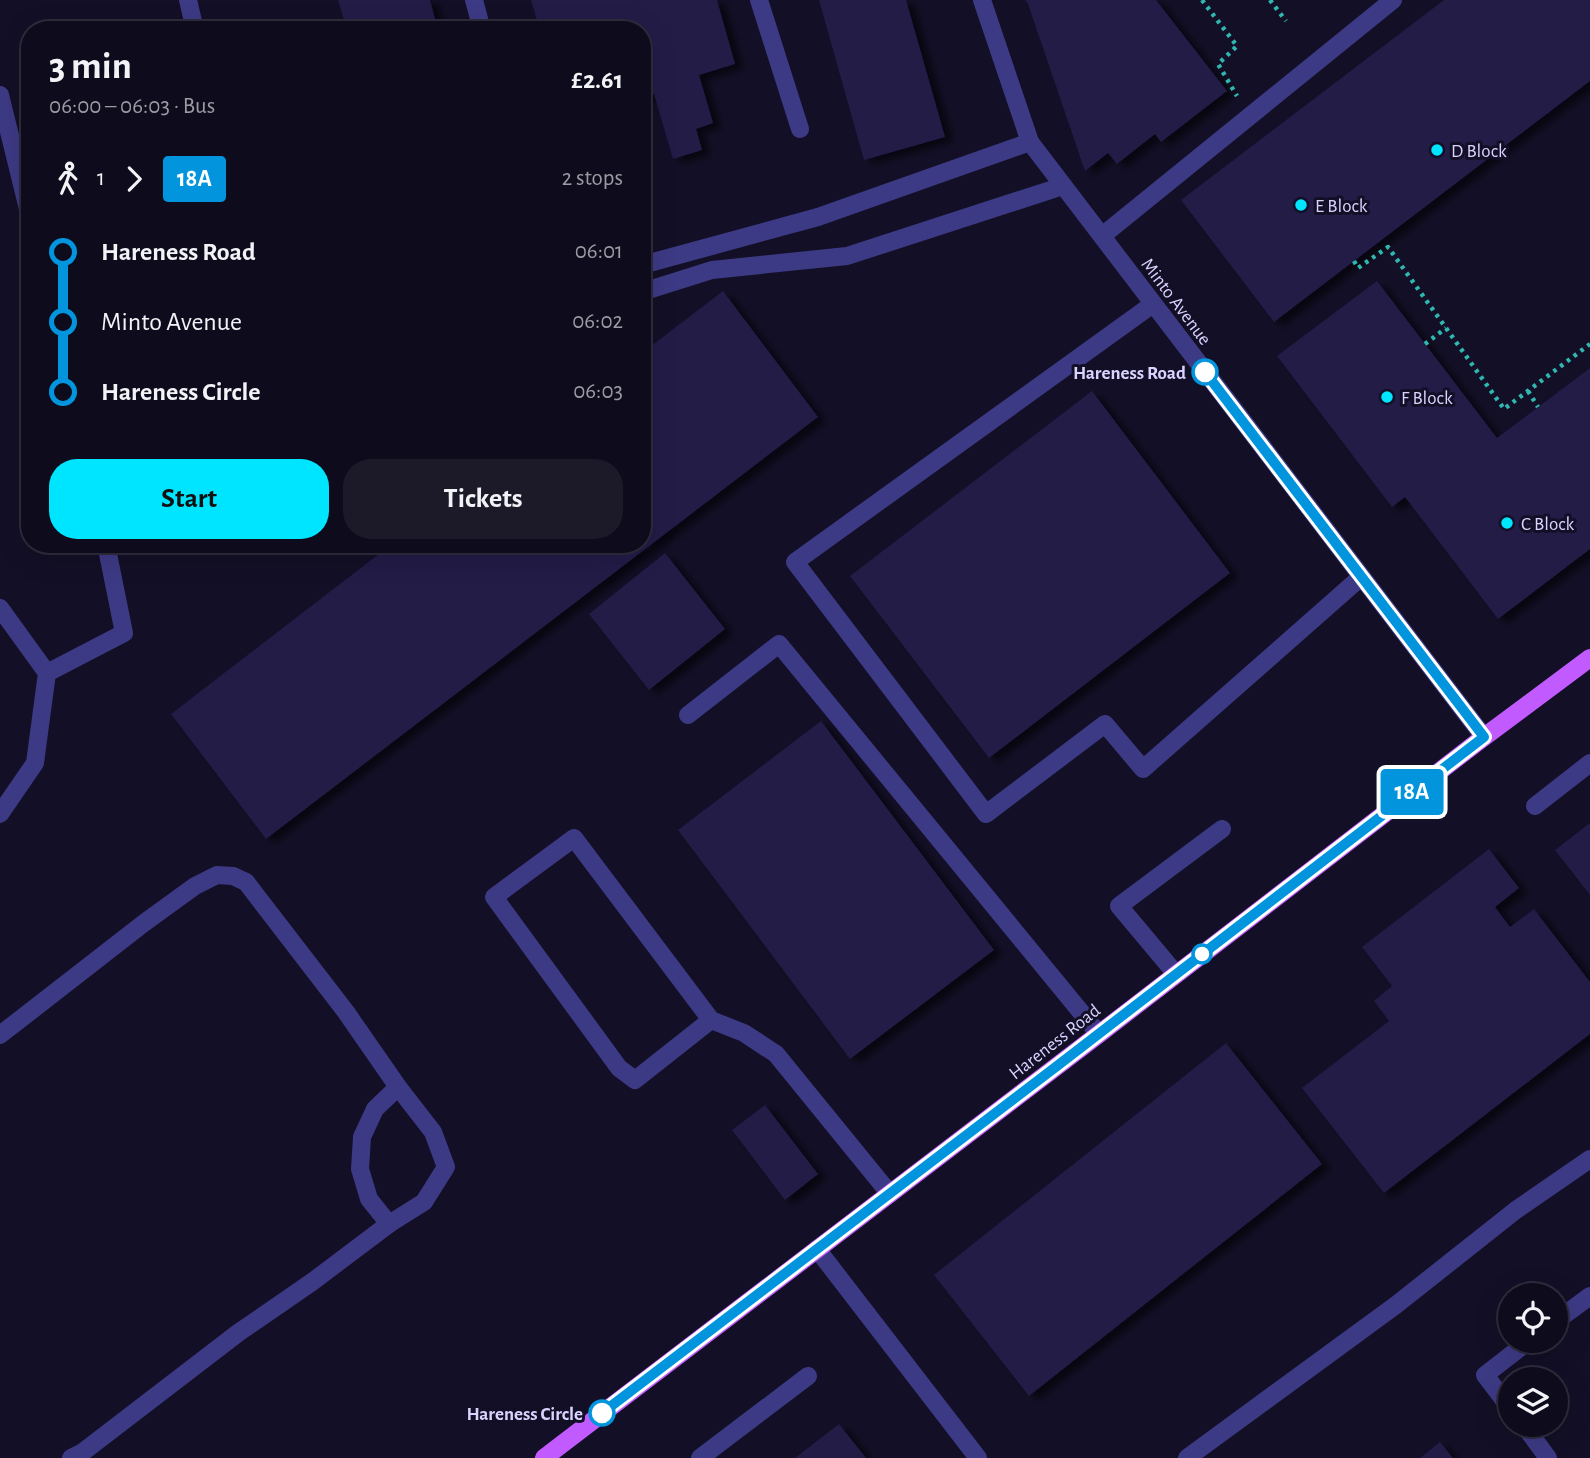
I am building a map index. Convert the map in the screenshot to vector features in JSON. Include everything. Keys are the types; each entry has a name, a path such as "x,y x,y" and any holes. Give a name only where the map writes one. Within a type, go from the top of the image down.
{"main road":[{"name":"Hareness Road","path":"544,1458 1590,658"}],"street":[{"path":"188,0 193,21"},
{"path":"474,0 480,21"},
{"path":"759,0 800,129"},
{"name":"Minto Avenue","path":"982,0 1030,142 1484,737"},
{"path":"1102,236 1393,0"},
{"path":"0,95 21,180"},
{"path":"651,263 818,217 1030,142"},
{"path":"651,289 712,270 847,256 1063,186"},
{"path":"1153,304 795,562 986,814 1105,724 1143,769 1362,577"},
{"path":"47,673 124,633 108,553"},
{"path":"0,608 47,673 35,763 0,814"},
{"path":"688,715 779,644 1099,1034"},
{"path":"1535,806 1590,764"},
{"path":"1176,974 1119,906 1222,829"},
{"path":"711,1020 635,1080 619,1068 494,897 575,838 711,1020 744,1033 776,1054 890,1194"},
{"path":"0,1035 195,886 217,875 233,876 246,883 346,1012 433,1132 446,1167 424,1202 389,1224 238,1333 83,1452 71,1458"},
{"path":"389,1224 369,1199 360,1169 362,1137 375,1109 398,1087"},
{"path":"1187,1458 1396,1305 1516,1210 1588,1164"},
{"path":"817,1250 978,1458"},
{"path":"1568,1312 1590,1296"},
{"path":"1498,1392 1485,1375 1513,1353"},
{"path":"699,1458 808,1376"},
{"path":"1532,1437 1548,1458"}],"path":[{"path":"1202,0 1237,46 1218,64 1250,117"},
{"path":"1270,0 1286,21"},
{"path":"1354,261 1358,268 1388,247 1504,409 1590,344"},
{"path":"1425,344 1446,328"},
{"path":"1528,391 1538,407"}],"building":[{"path":"338,0 430,0 436,21 344,21"},
{"path":"531,0 717,0 735,64 699,75 713,123 696,129 702,150 673,159 654,94 651,95 651,21 537,21"},
{"path":"819,0 906,0 945,137 864,160"},
{"path":"1025,0 1156,0 1227,91 1161,142 1155,134 1117,164 1108,153 1085,171"},
{"path":"1444,0 1590,0 1590,81 1274,322 1181,200"},
{"path":"1377,281 1497,438 1590,368 1590,549 1498,619 1405,497 1392,507 1277,356"},
{"path":"723,291 818,417 651,545 651,346"},
{"path":"1092,391 1230,573 989,758 850,576"},
{"path":"380,553 640,553 266,839 171,714"},
{"path":"665,553 725,629 649,690 589,614"},
{"path":"821,721 994,950 850,1059 678,830"},
{"path":"1590,823 1590,895 1555,850"},
{"path":"1489,849 1519,888 1495,907 1510,927 1534,909 1590,982 1590,1034 1384,1193 1302,1088 1389,1021 1374,1001 1392,986 1362,947"},
{"path":"1226,1043 1322,1164 1029,1396 934,1275"},
{"path":"765,1105 818,1174 785,1200 732,1130"},
{"path":"839,1424 866,1458 795,1458"},
{"path":"1440,1442 1453,1458 1420,1458"}],"bus line":[{"name":"18A","path":"602,1413 1484,737 1205,372"}],"place":[{"name":"D Block","path":"1437,150"},
{"name":"E Block","path":"1301,205"},
{"name":"Hareness Road","path":"1205,372"},
{"name":"F Block","path":"1387,397"},
{"name":"C Block","path":"1507,523"},
{"name":"Hareness Circle","path":"602,1413"}]}
